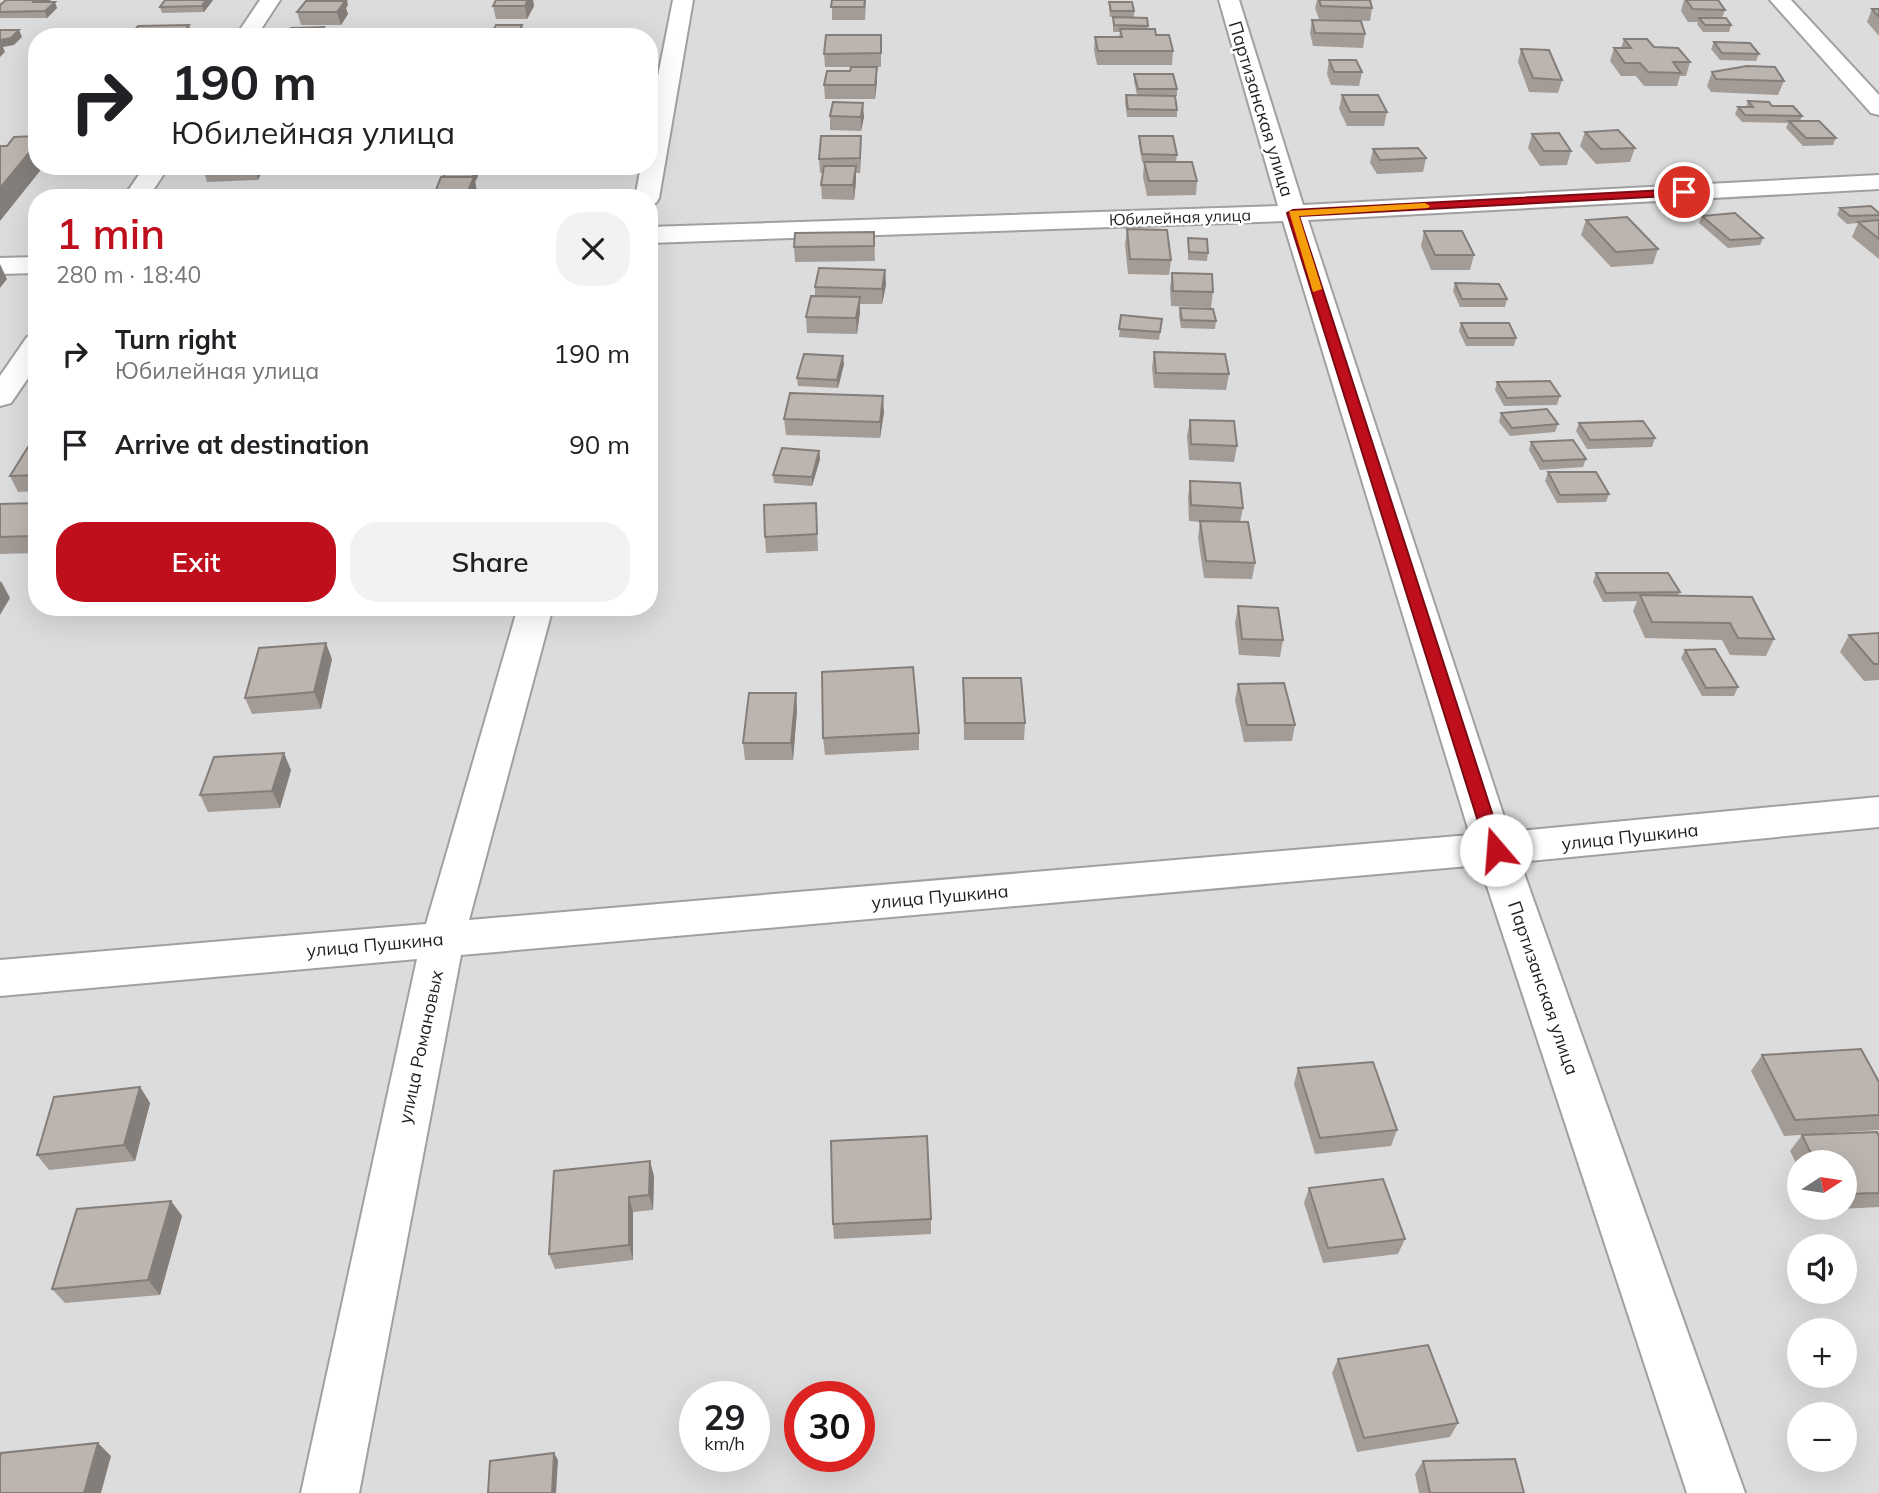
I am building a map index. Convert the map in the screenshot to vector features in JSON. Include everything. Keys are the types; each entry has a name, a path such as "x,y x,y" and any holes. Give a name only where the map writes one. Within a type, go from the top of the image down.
{"street":[{"path":"251,28 270,0"},
{"path":"658,139 684,0"},
{"name":"Партизанская улица","path":"1228,0 1496,850 1716,1493"},
{"path":"1780,0 1879,108"},
{"name":"Юбилейная улица","path":"658,236 1293,213 1879,182"},
{"path":"0,266 28,265"},
{"path":"0,397 28,356"},
{"name":"улица Романовых","path":"330,1493 443,938 533,616"},
{"name":"улица Пушкина","path":"0,978 1496,850 1879,812"}],"shaded area":[{"path":"0,0 1879,0 1879,1493 0,1493"}],"building":[{"path":"6,0 55,2 45,11 0,12 0,5"},
{"path":"165,0 206,0 202,6 160,7"},
{"path":"310,0 346,0 309,1"},
{"path":"496,0 528,0 525,6 493,6"},
{"path":"832,0 865,0 864,7 831,7"},
{"path":"1319,0 1370,0 1372,8 1321,6"},
{"path":"1686,0 1718,0 1725,10 1693,9"},
{"path":"306,1 345,1 337,12 297,12"},
{"path":"1109,2 1132,2 1134,11 1111,11"},
{"path":"1113,17 1147,18 1148,26 1114,25"},
{"path":"1699,18 1726,18 1731,25 1705,25"},
{"path":"1312,20 1361,21 1365,34 1315,33"},
{"path":"189,25 187,28 136,28"},
{"path":"496,25 522,25 520,28 494,28"},
{"path":"1120,29 1155,29 1156,35 1169,35 1173,51 1098,51 1095,37 1122,37"},
{"path":"0,30 19,30 11,38 0,40"},
{"path":"826,35 881,35 881,53 824,54"},
{"path":"1624,39 1647,39 1654,47 1678,48 1690,62 1673,62 1681,73 1648,72 1640,63 1625,63 1614,48 1631,48"},
{"path":"1714,42 1750,43 1759,54 1722,53"},
{"path":"1521,49 1549,50 1562,80 1533,78"},
{"path":"1329,60 1356,60 1362,72 1334,72"},
{"path":"1747,66 1775,67 1784,81 1716,79 1712,72"},
{"path":"851,67 877,67 875,85 824,85 827,71 850,71"},
{"path":"1134,74 1173,74 1177,89 1138,89"},
{"path":"1126,95 1175,96 1177,110 1128,109"},
{"path":"1342,95 1378,95 1387,112 1350,112"},
{"path":"1748,101 1769,102 1772,106 1793,106 1802,116 1745,115 1738,107 1753,107"},
{"path":"833,102 863,103 861,117 830,116"},
{"path":"1789,121 1819,121 1836,138 1806,138"},
{"path":"1618,130 1635,148 1601,149 1585,132"},
{"path":"1559,133 1571,151 1544,151 1532,134"},
{"path":"28,136 28,154 0,188 0,146 7,146 14,137"},
{"path":"821,136 861,136 860,158 819,159"},
{"path":"1139,136 1173,136 1177,155 1142,154"},
{"path":"1418,148 1426,158 1380,160 1373,149"},
{"path":"1144,162 1192,162 1197,181 1149,181"},
{"path":"824,166 856,166 853,185 821,185"},
{"path":"444,175 473,175 472,177 443,177"},
{"path":"441,177 474,177 469,189 436,189"},
{"path":"1871,206 1879,215 1850,216 1840,208"},
{"path":"1735,213 1763,238 1730,240 1702,216"},
{"path":"1627,217 1658,249 1616,252 1586,220"},
{"path":"1879,220 1879,239 1858,222"},
{"path":"1127,229 1167,230 1171,260 1130,259"},
{"path":"1424,231 1462,231 1474,255 1435,255"},
{"path":"874,232 874,246 794,247 795,233"},
{"path":"1188,238 1207,239 1208,253 1189,252"},
{"path":"819,268 885,270 882,289 815,287"},
{"path":"1172,273 1212,274 1213,292 1173,291"},
{"path":"1455,283 1499,284 1507,299 1462,299"},
{"path":"811,296 860,297 856,318 806,317"},
{"path":"1180,308 1213,309 1216,321 1182,320"},
{"path":"1121,315 1162,319 1160,332 1119,329"},
{"path":"1461,323 1509,323 1516,338 1468,338"},
{"path":"1154,352 1225,354 1229,374 1156,373"},
{"path":"804,354 843,356 837,380 797,378"},
{"path":"1550,381 1560,396 1507,398 1497,382"},
{"path":"790,393 883,396 880,422 784,419"},
{"path":"1547,409 1558,424 1512,428 1501,413"},
{"path":"1190,420 1234,421 1237,446 1191,444"},
{"path":"1643,421 1655,438 1590,440 1579,423"},
{"path":"1573,440 1586,459 1543,461 1531,442"},
{"path":"28,447 28,475 10,476"},
{"path":"782,448 819,451 812,477 773,475"},
{"path":"1548,472 1596,472 1609,494 1560,495"},
{"path":"1190,481 1240,483 1243,508 1191,505"},
{"path":"28,503 28,536 0,537 0,504"},
{"path":"816,503 817,534 765,537 764,505"},
{"path":"1200,521 1248,522 1255,563 1206,561"},
{"path":"1596,573 1668,573 1680,592 1606,593"},
{"path":"1640,595 1752,597 1774,639 1738,638 1730,623 1652,622"},
{"path":"1238,606 1278,608 1283,640 1242,639"},
{"path":"1879,633 1879,664 1874,664 1849,635"},
{"path":"326,643 314,692 245,698 259,648"},
{"path":"1715,649 1738,687 1706,688 1685,650"},
{"path":"913,667 919,733 823,738 822,672"},
{"path":"963,678 1021,678 1025,723 965,723"},
{"path":"1284,683 1295,725 1247,725 1238,684"},
{"path":"749,693 796,693 791,743 743,743"},
{"path":"284,753 272,791 200,795 214,757"},
{"path":"1861,1049 1879,1082 1879,1115 1795,1120 1762,1055"},
{"path":"1373,1062 1397,1130 1320,1138 1298,1068"},
{"path":"140,1087 124,1145 37,1155 54,1097"},
{"path":"1877,1132 1879,1193 1857,1194 1857,1150 1809,1150 1802,1135"},
{"path":"927,1136 931,1219 833,1224 831,1141"},
{"path":"650,1161 649,1195 629,1197 629,1245 549,1254 554,1171"},
{"path":"1383,1179 1405,1239 1328,1248 1309,1188"},
{"path":"171,1201 148,1280 52,1289 77,1209"},
{"path":"1428,1345 1458,1423 1364,1438 1338,1359"},
{"path":"98,1443 84,1493 0,1493 1,1453"},
{"path":"554,1453 552,1493 488,1493 490,1461"},
{"path":"1515,1459 1524,1493 1430,1493 1423,1461"}],"slow traffic":[{"path":"1317,289 1293,213 1425,206"}],"route":[{"path":"1496,850 1293,213 1684,192"}]}
